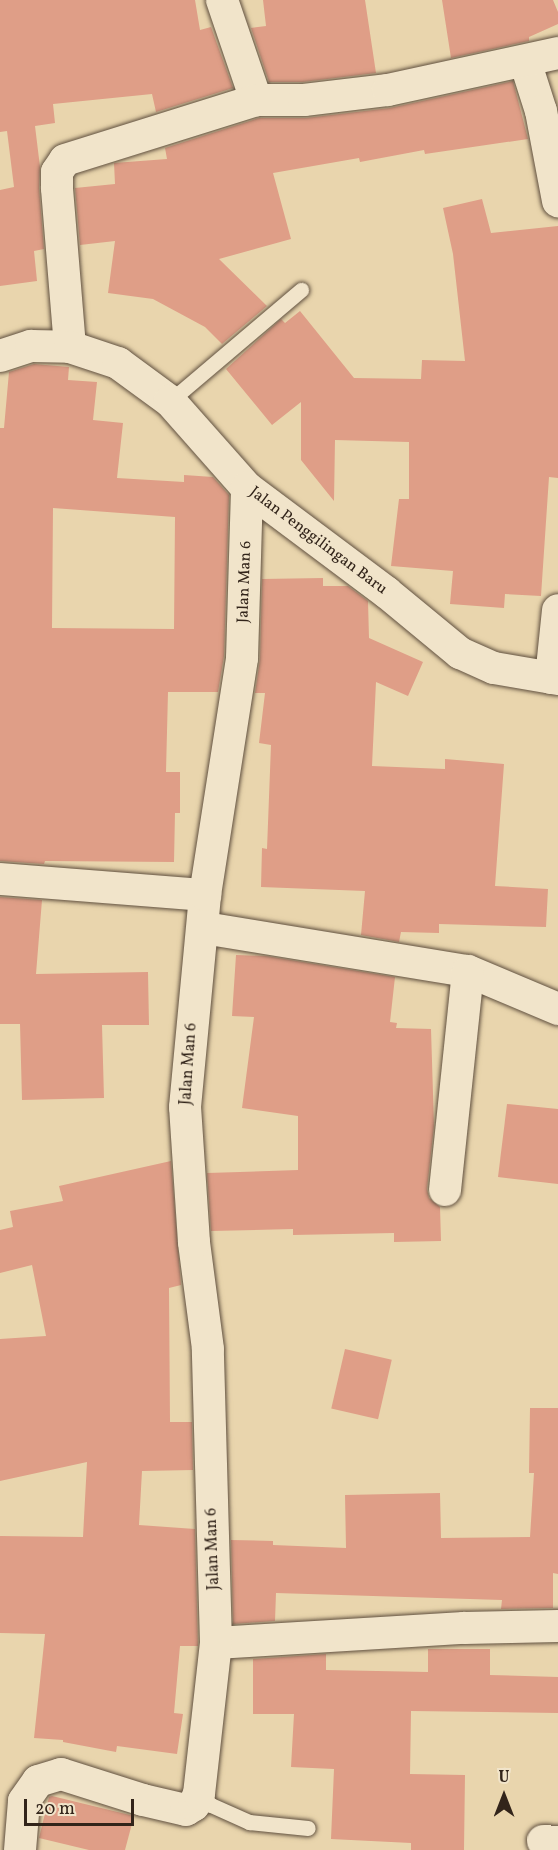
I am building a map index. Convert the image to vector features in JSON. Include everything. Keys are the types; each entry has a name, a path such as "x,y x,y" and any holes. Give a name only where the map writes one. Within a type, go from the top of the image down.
{"street":[{"path":"222,0 256,100"},
{"path":"70,347 57,188 57,172 65,160 256,100 304,100 388,90 558,53"},
{"path":"525,62 541,111 558,201"},
{"name":"Jalan Penggilingan Baru","path":"0,356 31,346 70,347 118,363 170,401 247,488 386,592 460,653 494,668 555,679"},
{"name":"Jalan Man 6","path":"199,1794 216,1643 208,1349 194,1242 185,1107 195,985 204,928 205,895 242,658 247,488"},
{"path":"555,679 558,610"},
{"path":"0,879 205,895"},
{"path":"204,928 468,970 558,1009"},
{"path":"445,1190 468,970"},
{"path":"216,1643 464,1628 558,1626"},
{"path":"20,1850 24,1801 38,1780 61,1774 143,1800 186,1810 194,1805 199,1794"}],"lane":[{"path":"170,401 301,290"},
{"path":"199,1794 211,1805 249,1822 308,1828"}],"building":[{"path":"0,0 195,0 200,30 211,27 233,88 156,112 152,94 53,104 55,123 35,126 40,167 39,188 44,249 34,251 37,281 0,286 0,190 14,187 7,131 0,132"},
{"path":"263,0 365,0 376,73 303,82 269,82 251,28 266,26"},
{"path":"442,0 553,0 558,12 558,24 529,37 529,41 451,58"},
{"path":"513,81 528,139 425,154 424,150 360,162 359,158 273,173 291,239 219,259 267,306 222,344 205,327 153,299 108,293 115,241 80,245 75,188 115,184 114,163 167,159 165,148 259,118 306,118 390,108"},
{"path":"482,199 491,233 558,226 558,478 549,477 541,596 505,594 504,608 450,604 453,571 391,566 399,499 409,499 409,442 335,440 334,501 301,460 301,402 272,425 226,369 281,319 285,323 300,311 354,378 421,379 422,360 465,361 453,254 443,208"},
{"path":"34,364 69,367 68,380 97,382 93,420 123,423 117,478 184,482 184,475 213,477 229,495 224,656 218,692 168,692 166,772 180,772 180,813 175,813 174,862 45,861 44,864 0,861 0,428 4,428 9,372","holes":["53,508 175,517 174,629 52,628"]},
{"path":"323,578 323,586 348,586 368,601 369,638 423,662 408,696 376,682 372,766 445,769 445,759 504,764 495,886 548,889 546,927 439,924 439,933 401,932 399,942 361,935 365,891 261,887 262,848 267,849 271,745 259,743 265,693 255,693 260,659 262,579"},
{"path":"0,897 42,900 36,974 148,972 149,1025 102,1025 104,1098 22,1100 20,1024 0,1024"},
{"path":"236,955 266,956 395,977 390,1022 397,1023 396,1028 431,1029 434,1126 427,1189 429,1198 440,1207 441,1241 394,1242 394,1233 293,1235 293,1229 211,1231 207,1173 298,1170 298,1116 242,1108 254,1017 232,1016"},
{"path":"507,1104 558,1109 558,1184 498,1177"},
{"path":"171,1161 181,1285 169,1288 170,1422 192,1422 193,1470 142,1471 139,1525 195,1529 198,1646 180,1646 174,1713 183,1714 177,1754 117,1746 116,1752 63,1742 63,1740 34,1738 45,1634 0,1633 0,1536 83,1537 87,1462 0,1481 0,1339 46,1336 32,1265 0,1273 0,1230 13,1227 10,1211 63,1201 59,1186"},
{"path":"345,1349 392,1360 378,1419 331,1408"},
{"path":"530,1408 558,1408 558,1574 553,1573 553,1608 501,1609 502,1600 276,1593 275,1621 233,1624 231,1540 273,1541 273,1545 346,1548 345,1495 440,1493 441,1538 530,1537 534,1473 529,1473"},
{"path":"428,1649 490,1649 490,1675 558,1677 558,1713 411,1711 410,1774 465,1775 464,1850 411,1850 411,1843 331,1839 334,1769 291,1767 294,1714 253,1714 253,1659 326,1654 326,1670 428,1672"},
{"path":"49,1797 134,1816 125,1850 89,1850 39,1838"}]}
